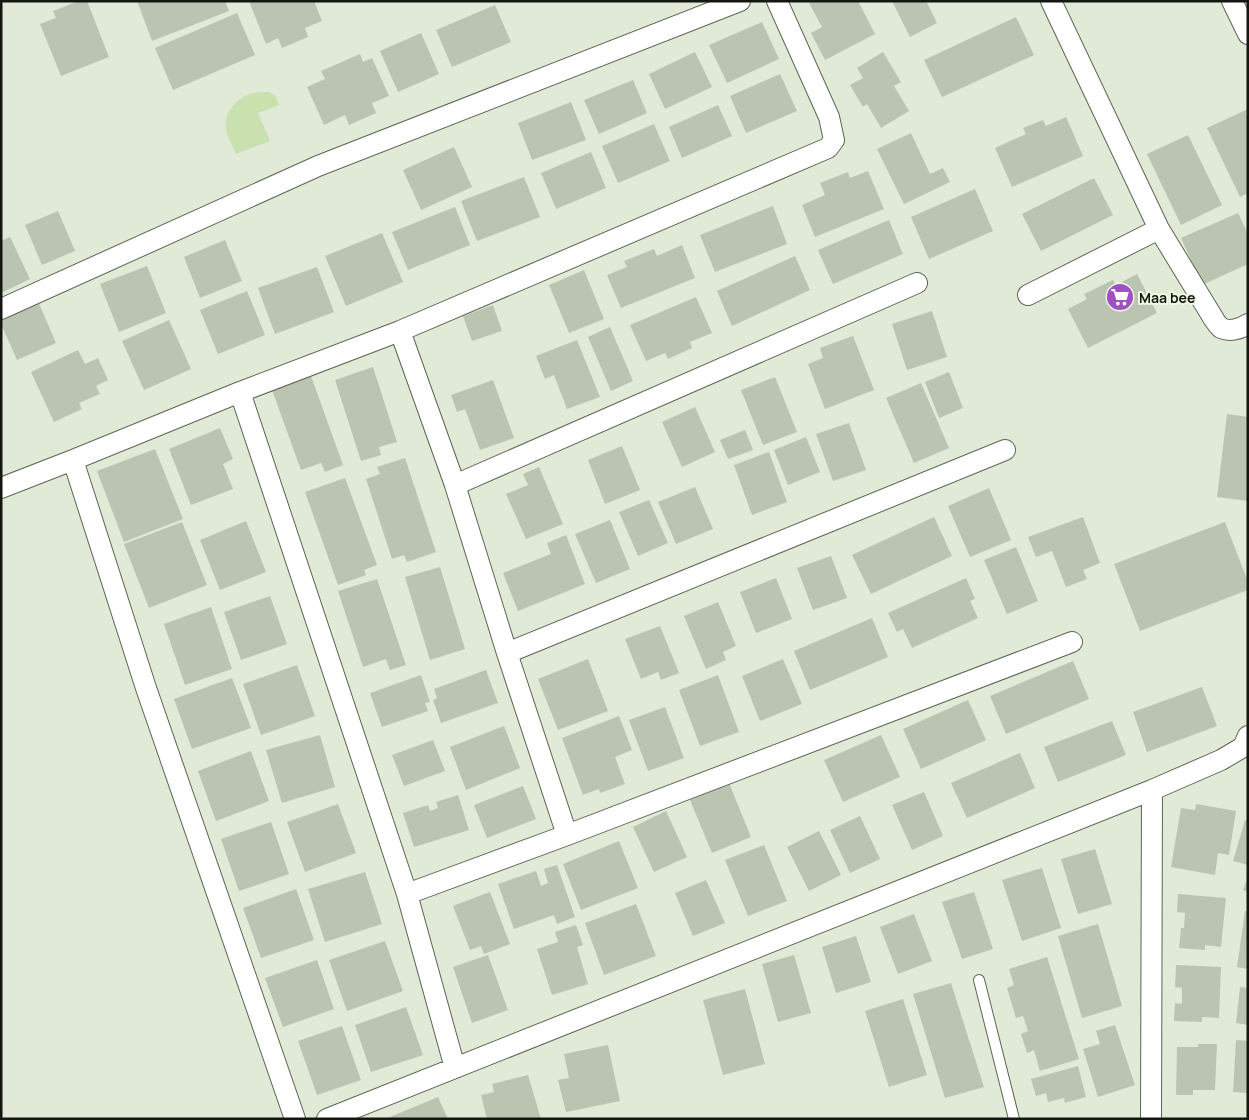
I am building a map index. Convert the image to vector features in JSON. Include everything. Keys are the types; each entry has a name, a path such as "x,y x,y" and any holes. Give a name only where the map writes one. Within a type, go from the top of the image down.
{"street":[{"path":"1,309 318,166 740,1"},
{"path":"1,488 240,392 400,331 828,148 834,140 829,117 777,1"},
{"path":"1051,1 1159,229 1215,321 1221,328 1230,330 1248,324"},
{"path":"1232,1 1248,34"},
{"path":"1028,295 1159,229"},
{"path":"455,486 917,283"},
{"path":"400,331 455,486 567,834"},
{"path":"240,392 407,894 455,1068"},
{"path":"508,653 1005,450"},
{"path":"73,460 146,688 294,1119"},
{"path":"407,894 1072,642"},
{"path":"327,1119 1152,790 1222,760 1244,747 1248,736"},
{"path":"1151,1119 1152,790"}],"lane":[{"path":"979,980 1014,1119"}],"green space":[{"path":"259,92 268,92 275,95 279,105 258,113 270,141 236,154 226,129 228,115 235,103 240,99"}],"building":[{"path":"79,1 87,1 109,57 61,76 40,24 56,18 53,11"},
{"path":"137,1 225,1 229,11 152,41"},
{"path":"249,1 314,1 322,21 305,28 308,37 282,48 278,38 266,44"},
{"path":"813,1 858,1 875,34 825,60 811,33 822,27 809,3"},
{"path":"892,1 926,1 937,23 910,37"},
{"path":"495,5 511,42 452,67 436,30"},
{"path":"237,13 255,55 173,90 155,48"},
{"path":"1016,17 1034,55 942,97 924,60"},
{"path":"762,22 779,59 727,83 709,45"},
{"path":"421,33 439,74 398,92 380,51"},
{"path":"695,52 712,87 665,109 649,74"},
{"path":"883,52 901,82 894,86 909,111 881,128 867,104 863,107 850,85 863,78 857,68"},
{"path":"360,54 363,62 372,58 389,96 372,103 376,113 349,125 345,115 324,125 307,87 325,79 321,71"},
{"path":"780,74 797,111 746,133 730,96"},
{"path":"633,80 647,113 599,134 584,100"},
{"path":"571,102 586,140 532,160 518,123"},
{"path":"718,105 732,136 682,158 669,127"},
{"path":"1248,109 1248,193 1240,197 1207,128"},
{"path":"1066,117 1083,156 1012,187 995,148 1026,134 1023,128 1043,120 1046,126"},
{"path":"654,124 670,161 618,183 602,146"},
{"path":"911,133 930,174 943,168 950,182 904,204 877,149"},
{"path":"1188,135 1222,205 1181,225 1147,154"},
{"path":"454,147 472,187 421,210 403,170"},
{"path":"591,152 606,188 556,209 541,173"},
{"path":"868,171 884,209 815,237 802,205 825,195 820,183 848,172 850,178"},
{"path":"524,177 540,217 477,241 461,201"},
{"path":"1094,178 1113,215 1041,251 1022,214"},
{"path":"975,189 993,231 929,259 911,217"},
{"path":"773,206 787,244 715,272 700,235"},
{"path":"455,207 470,245 408,270 392,232"},
{"path":"58,211 75,251 42,265 25,225"},
{"path":"1238,213 1248,234 1248,264 1202,285 1181,238"},
{"path":"889,220 903,254 833,284 818,250"},
{"path":"382,233 403,282 346,306 325,256"},
{"path":"10,237 30,279 1,293 1,241"},
{"path":"225,240 242,281 200,298 184,257"},
{"path":"682,245 695,278 621,308 607,275 627,267 624,261 654,249 657,256"},
{"path":"795,256 810,290 732,326 717,291"},
{"path":"147,266 166,313 119,332 100,284"},
{"path":"317,267 334,312 275,334 258,288"},
{"path":"584,270 604,319 569,333 549,285"},
{"path":"1137,274 1157,313 1088,348 1068,309 1087,299 1084,294 1113,280 1116,285"},
{"path":"247,291 265,335 218,354 200,310"},
{"path":"696,297 712,333 690,342 692,348 668,359 665,353 646,361 630,325"},
{"path":"38,301 56,343 17,360 1,324 1,317"},
{"path":"493,305 502,331 472,341 463,316"},
{"path":"932,311 947,357 907,370 892,324"},
{"path":"169,320 191,369 144,390 122,341"},
{"path":"610,327 633,381 611,391 588,337"},
{"path":"853,336 874,390 825,409 808,364 823,358 820,348"},
{"path":"577,340 600,397 567,409 554,375 545,379 536,356"},
{"path":"78,350 85,364 98,358 108,380 96,386 100,394 79,403 82,409 54,422 31,372"},
{"path":"373,367 397,442 379,447 381,455 361,461 335,380"},
{"path":"949,372 963,408 939,418 925,382"},
{"path":"311,376 343,465 325,472 321,463 301,470 272,390"},
{"path":"775,377 797,432 763,445 741,390"},
{"path":"493,380 514,438 480,450 465,409 457,412 451,395"},
{"path":"921,383 949,448 914,463 886,398"},
{"path":"695,407 715,452 682,467 662,422"},
{"path":"1227,414 1248,417 1248,501 1217,497"},
{"path":"849,423 866,470 833,481 816,434"},
{"path":"220,428 233,459 223,464 233,489 191,505 169,449"},
{"path":"745,430 753,450 728,459 720,440"},
{"path":"806,437 820,472 788,485 774,450"},
{"path":"622,446 640,490 605,504 588,460"},
{"path":"155,449 183,519 124,542 97,471"},
{"path":"769,452 787,502 752,515 734,465"},
{"path":"405,458 436,552 407,562 404,555 392,559 366,479 380,474 377,467"},
{"path":"539,467 563,524 526,539 506,494 528,485 523,474"},
{"path":"345,478 377,565 364,570 366,575 338,585 305,492"},
{"path":"695,487 713,529 676,544 658,502"},
{"path":"989,488 1011,540 970,557 948,506"},
{"path":"649,500 668,543 638,556 619,512"},
{"path":"934,517 952,556 871,594 852,555"},
{"path":"1083,517 1100,563 1083,570 1087,579 1066,587 1052,551 1036,557 1028,537"},
{"path":"610,520 630,569 596,583 575,534"},
{"path":"246,521 266,572 220,590 200,540"},
{"path":"182,522 207,585 149,608 124,544"},
{"path":"1225,522 1248,582 1248,590 1140,631 1114,564"},
{"path":"566,535 585,584 518,611 503,573 551,554 547,543"},
{"path":"1016,547 1038,601 1007,614 984,560"},
{"path":"831,556 847,598 813,610 797,568"},
{"path":"440,567 465,649 430,660 405,577"},
{"path":"776,578 792,619 756,633 740,592"},
{"path":"966,578 975,599 970,601 978,618 912,648 903,629 897,632 888,613"},
{"path":"377,579 406,665 390,670 386,659 363,667 338,591"},
{"path":"270,596 287,644 241,660 224,612"},
{"path":"718,602 736,646 723,652 726,660 706,669 684,616"},
{"path":"211,607 232,669 185,685 164,624"},
{"path":"872,618 888,657 810,690 794,651"},
{"path":"660,626 679,673 661,680 658,672 641,679 625,639"},
{"path":"588,659 608,711 558,730 538,679"},
{"path":"783,659 802,704 760,721 742,676"},
{"path":"1073,661 1089,699 1006,734 990,696"},
{"path":"297,665 315,716 261,735 243,684"},
{"path":"486,670 498,703 441,723 433,700 437,698 434,689"},
{"path":"421,675 430,702 425,703 428,711 382,727 370,693"},
{"path":"718,675 739,732 700,746 679,690"},
{"path":"232,678 251,728 192,749 174,699"},
{"path":"1202,687 1217,726 1147,752 1133,712"},
{"path":"968,700 986,740 921,769 903,729"},
{"path":"665,707 684,758 648,771 629,720"},
{"path":"619,716 632,750 615,757 625,784 600,793 599,789 583,795 562,738"},
{"path":"1112,721 1126,755 1058,782 1044,747"},
{"path":"504,726 520,768 466,790 450,747"},
{"path":"320,735 335,787 282,803 266,750"},
{"path":"881,735 900,777 843,802 824,760"},
{"path":"433,740 445,771 404,786 392,755"},
{"path":"251,751 269,801 216,821 198,771"},
{"path":"1020,753 1035,788 967,818 951,783"},
{"path":"729,783 751,837 712,853 690,800"},
{"path":"523,786 536,819 487,838 474,805"},
{"path":"924,792 943,836 912,850 892,805"},
{"path":"458,795 469,830 414,847 403,813 428,805 430,811 438,808 436,802"},
{"path":"338,804 356,853 305,872 287,822"},
{"path":"1196,804 1236,811 1229,855 1218,853 1215,875 1171,867 1181,808 1195,810"},
{"path":"666,811 687,857 654,872 633,827"},
{"path":"860,816 880,859 850,873 830,830"},
{"path":"1245,820 1248,821 1248,865 1233,861"},
{"path":"271,822 289,874 239,891 221,839"},
{"path":"819,831 841,875 809,891 787,847"},
{"path":"619,841 638,888 581,910 563,864"},
{"path":"764,845 787,901 748,916 725,860"},
{"path":"1095,849 1112,904 1078,914 1061,859"},
{"path":"557,865 575,917 557,924 554,915 514,929 498,884 536,871 541,886 548,883 544,869"},
{"path":"1042,868 1061,928 1022,941 1002,880"},
{"path":"365,872 382,924 325,942 308,889"},
{"path":"1248,877 1248,892 1243,890"},
{"path":"706,880 725,923 693,936 675,893"},
{"path":"296,889 314,940 261,958 243,908"},
{"path":"490,892 510,944 484,954 481,946 470,950 453,906"},
{"path":"974,892 993,949 962,959 942,902"},
{"path":"1178,894 1226,898 1221,947 1205,945 1205,950 1179,948 1181,928 1184,928 1185,913 1177,912"},
{"path":"636,904 656,956 604,975 585,923"},
{"path":"1245,911 1248,912 1248,969 1237,967"},
{"path":"914,914 932,961 898,974 880,927"},
{"path":"1098,924 1122,1006 1082,1018 1058,936"},
{"path":"576,925 583,945 577,947 588,984 552,995 537,949 558,942 555,932"},
{"path":"856,936 871,982 836,993 822,947"},
{"path":"385,941 403,991 347,1011 329,960"},
{"path":"488,955 508,1010 472,1023 453,967"},
{"path":"794,955 811,1013 778,1022 762,964"},
{"path":"1047,957 1079,1059 1040,1071 1034,1050 1027,1053 1021,1034 1028,1031 1023,1016 1016,1018 1007,988 1014,985 1009,969"},
{"path":"317,960 334,1009 283,1027 265,978"},
{"path":"1176,965 1221,967 1219,1018 1202,1017 1202,1022 1174,1021 1175,1003 1182,1004 1182,988 1175,987"},
{"path":"951,983 984,1087 945,1098 913,994"},
{"path":"1240,987 1248,988 1248,1025 1236,1023"},
{"path":"745,989 765,1064 723,1075 703,1000"},
{"path":"903,999 927,1075 889,1087 865,1011"},
{"path":"406,1007 423,1055 371,1072 355,1025"},
{"path":"1115,1025 1135,1085 1098,1097 1083,1049 1100,1044 1096,1031"},
{"path":"342,1026 361,1080 317,1095 298,1041"},
{"path":"1236,1040 1248,1041 1248,1093 1233,1092"},
{"path":"1198,1044 1217,1044 1215,1090 1193,1090 1193,1095 1176,1095 1177,1047 1198,1047"},
{"path":"608,1045 620,1101 566,1112 558,1080 569,1078 564,1054"},
{"path":"1078,1066 1086,1097 1065,1103 1064,1098 1048,1102 1046,1093 1036,1096 1031,1079"},
{"path":"528,1075 541,1119 487,1119 481,1095 494,1092 492,1084"},
{"path":"438,1097 448,1119 385,1119"}],"place":[{"name":"Maa bee","path":"1120,297"}]}
